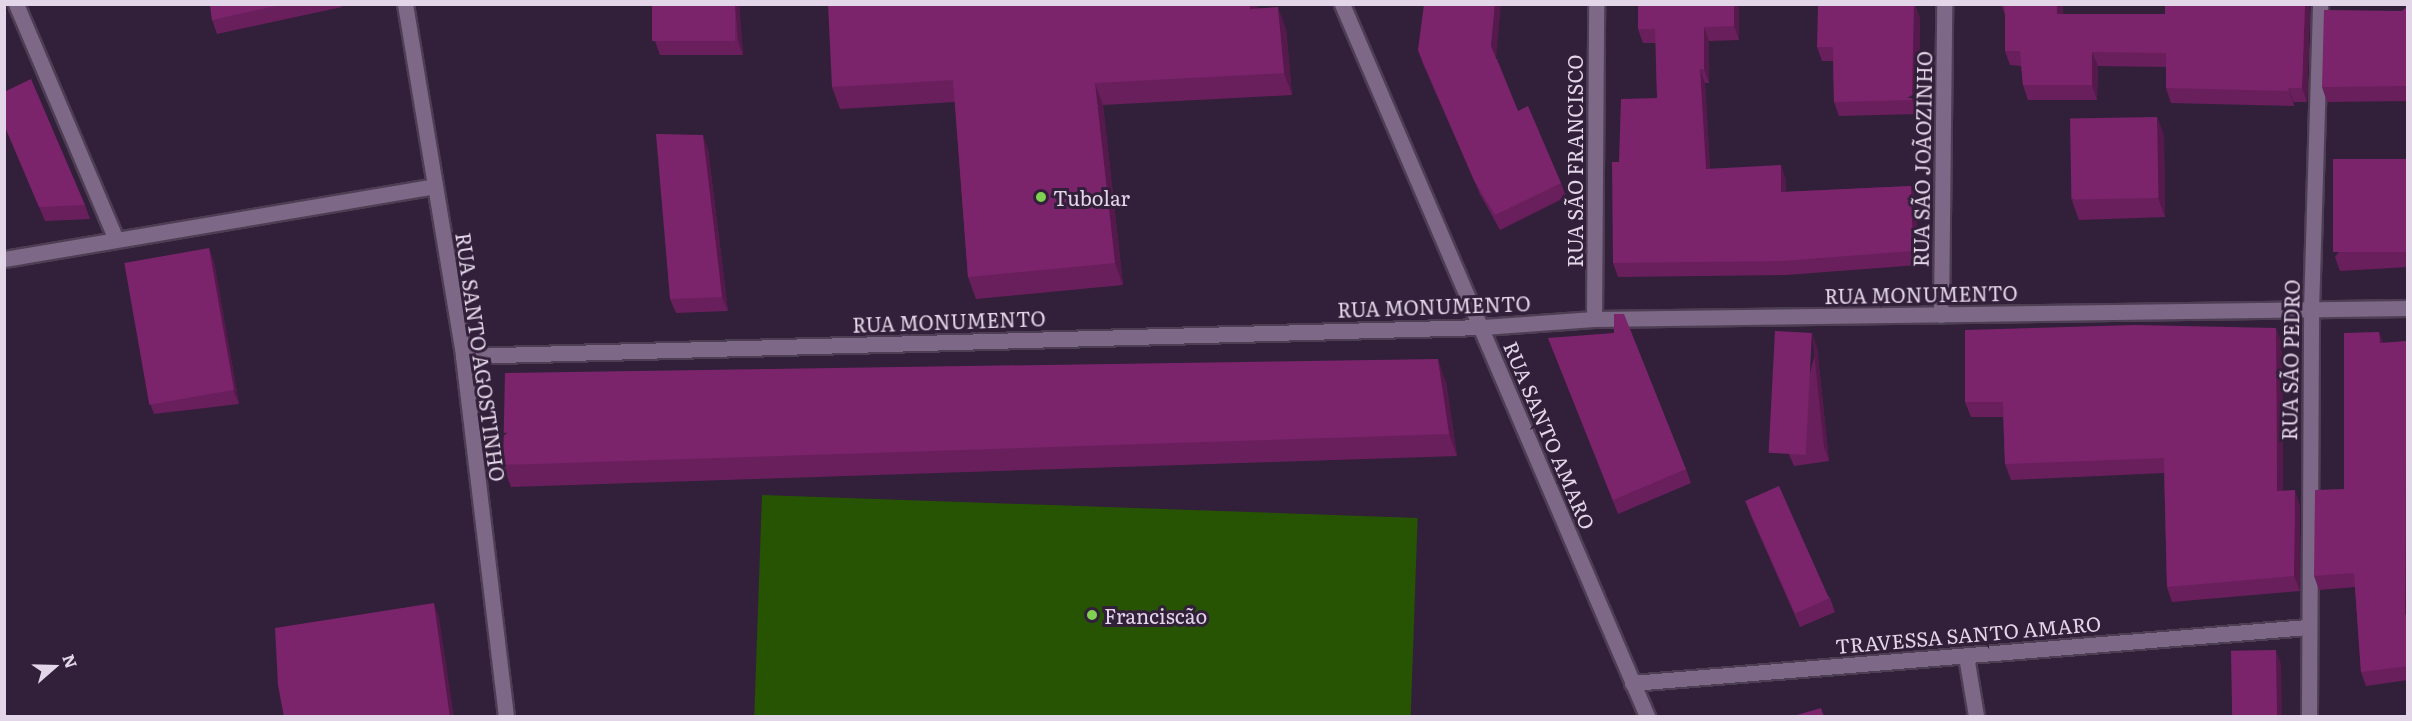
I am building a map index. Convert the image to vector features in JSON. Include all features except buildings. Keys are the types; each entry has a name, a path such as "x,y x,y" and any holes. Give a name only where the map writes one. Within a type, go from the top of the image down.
{"street":[{"path":"16,4 117,240"},
{"name":"RUA SANTO AGOSTINHO","path":"405,4 463,356 506,717"},
{"name":"RUA SANTO AMARO","path":"1342,4 1483,327 1647,717"},
{"name":"RUA SÃO FRANCISCO","path":"1594,318 1596,4"},
{"name":"RUA SÃO JOÃOZINHO","path":"1941,315 1944,4"},
{"name":"RUA SÃO PEDRO","path":"2308,717 2311,310 2324,11"},
{"path":"4,259 435,186"},
{"name":"RUA MONUMENTO","path":"463,356 1483,327 1594,318 2408,308"},
{"name":"TRAVESSA SANTO AMARO","path":"1632,684 2308,627"},
{"path":"1966,656 1976,717"}],"green space":[{"name":"Franciscão","path":"762,495 1418,518 1411,716 754,716"}],"place":[{"name":"Tubolar","path":"1041,197"},
{"name":"Franciscão","path":"1092,615"}]}
